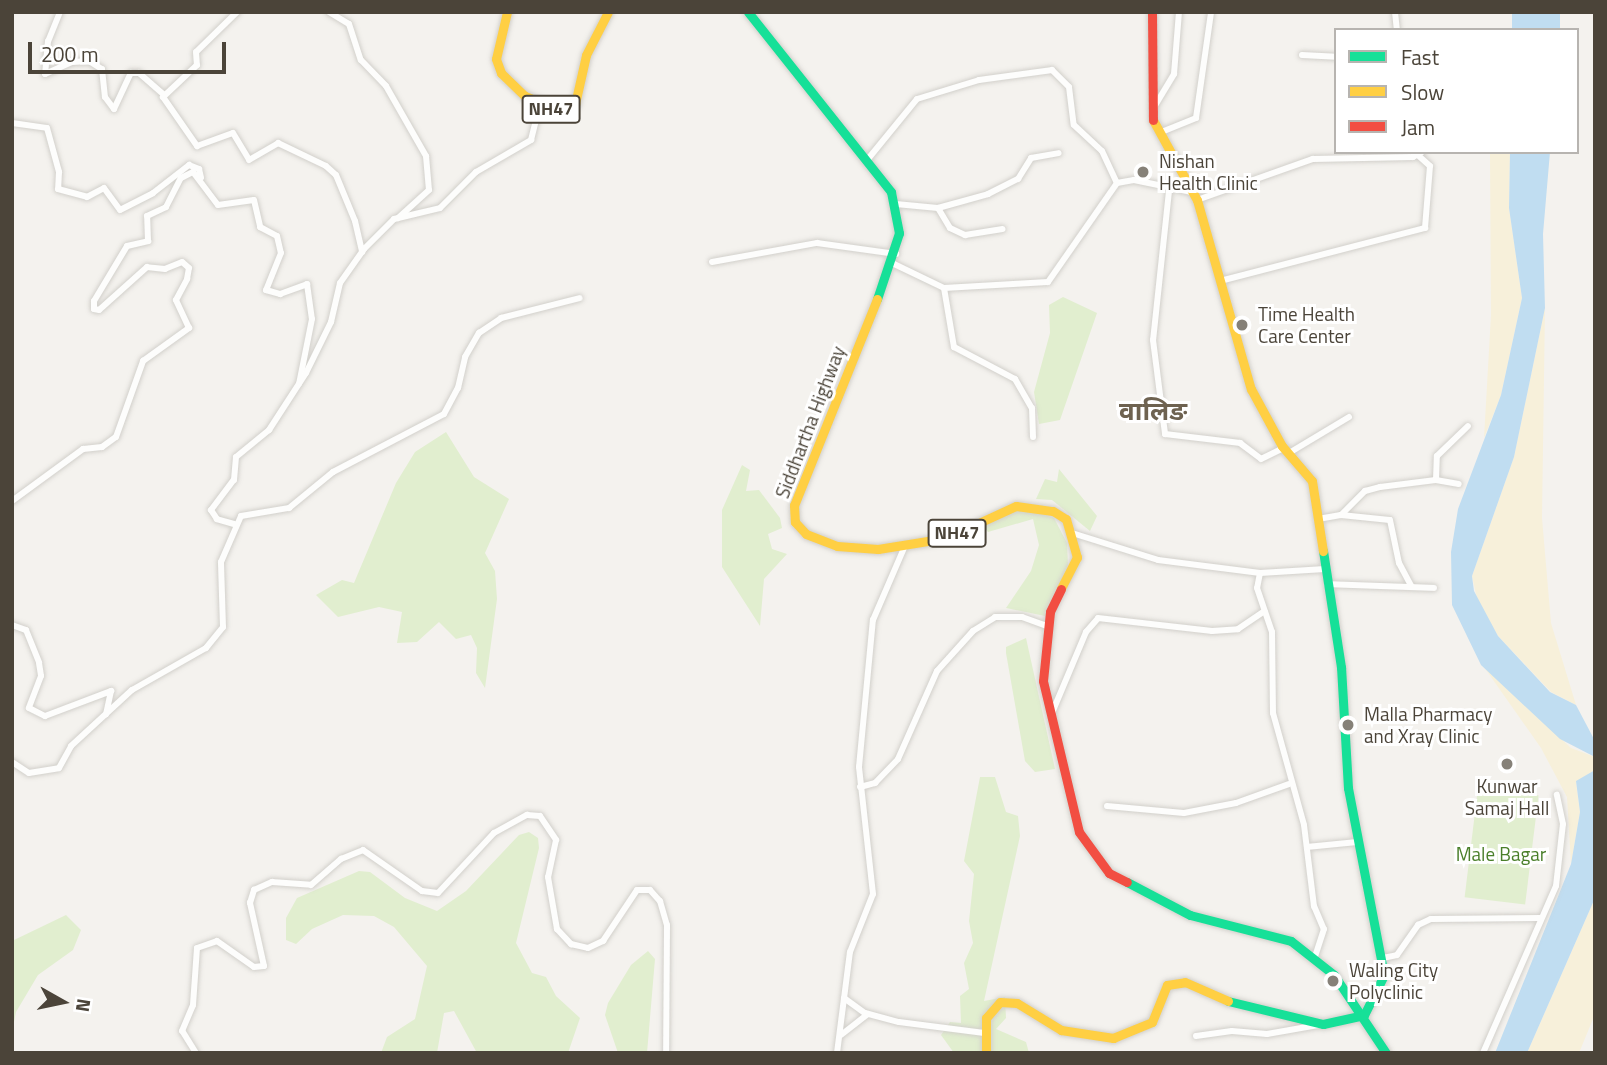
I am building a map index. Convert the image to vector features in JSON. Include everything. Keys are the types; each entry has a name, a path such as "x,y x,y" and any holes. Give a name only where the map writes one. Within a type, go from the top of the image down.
{"main road":[{"name":"NH47","path":"507,12 496,59 501,74 540,104 560,111 575,104 586,55 608,12"},
{"path":"748,12 868,159 896,204"},
{"path":"986,1053 984,1033 992,1010 1009,1002 1047,1024 1082,1035 1113,1038 1139,1031 1158,1013 1167,985 1185,982 1247,1010 1323,1024 1364,1016 1381,986 1382,958 1357,842 1341,667 1311,477 1287,451 1251,389 1195,196 1159,134 1151,112 1152,12"},
{"name":"Siddhartha Highway","path":"896,204 894,258 793,505 795,522 806,534 838,546 904,548 946,538 1016,506 1054,511 1066,519 1072,533"},
{"path":"1072,533 1077,557 1055,599 1043,681 1049,721 1079,832 1109,873 1190,915 1291,941 1334,975 1387,1053"}],"street":[{"path":"60,12 48,41 45,74 72,61 89,61 102,69 105,97 114,109 131,73 139,73 164,95 197,146 233,133 248,160 278,144 326,166 335,176 355,220 362,252"},
{"path":"164,95 197,65 196,52 237,12"},
{"path":"234,524 212,517 211,510 234,480 236,457 269,430 299,384 331,322 340,283 362,252 377,232 398,218 429,190 426,156 386,86 361,60 349,24 329,12"},
{"path":"1151,112 1174,74 1179,12"},
{"path":"1159,134 1196,118 1211,12"},
{"path":"1302,55 1334,57"},
{"path":"868,159 917,99 978,80 1052,70 1069,87 1074,125 1102,151 1117,183"},
{"path":"398,218 440,208 476,172 531,140 540,104"},
{"path":"12,123 47,128 60,172 58,189 87,197 104,188 120,210 153,193 188,165 199,169 201,178 218,205 254,200 260,228 282,244 266,290 280,294 307,284 312,319 299,384"},
{"path":"896,204 938,208 988,194 1018,179 1031,158 1059,153"},
{"path":"712,262 817,243 894,258 944,288 1052,281 1117,183 1134,180 1195,196 1313,159 1420,154 1430,166 1424,228 1220,281"},
{"path":"12,501 83,449 102,447 116,437 143,361 189,328 176,300 187,279 189,268 182,262 165,269 147,267 99,310 94,309 94,301 127,246 148,242 147,216 166,207 182,177 193,172 201,178"},
{"path":"1169,191 1153,340 1165,434 1240,443 1261,459 1287,451 1349,416"},
{"path":"938,208 950,228 965,235 1003,229"},
{"path":"944,288 954,347 1015,379 1032,408 1033,437"},
{"path":"12,762 29,773 59,768 71,746 132,690 193,659 223,627 221,562 234,524 241,516 289,508 332,472 444,414 465,357 480,333 501,318 580,298"},
{"path":"1436,480 1437,456 1468,426"},
{"path":"1341,516 1365,491 1436,480 1459,484"},
{"path":"1318,519 1341,516 1390,520 1399,563 1411,586"},
{"path":"1072,533 1135,555 1260,573 1325,569"},
{"path":"837,1053 850,952 873,894 860,788 873,620 904,548"},
{"path":"1260,573 1257,589 1272,632 1273,713 1307,848 1325,937 1314,959"},
{"path":"1327,584 1434,588"},
{"path":"1049,721 1086,632 1098,618 1212,631 1238,629 1265,611"},
{"path":"860,788 875,783 898,759 937,671 973,631 995,617 1022,617 1049,627"},
{"path":"12,625 26,630 39,663 41,676 29,708 45,716 111,691 106,715"},
{"path":"1107,806 1184,813 1236,803 1289,784"},
{"path":"1483,1053 1541,918 1561,861 1563,824 1557,795"},
{"path":"195,1053 182,1031 192,1005 197,948 217,941 254,967 264,965 250,903 254,890 272,882 311,885 341,859 363,850 422,891 438,893 494,833 527,815 540,816 556,840 548,877 558,929 571,944 588,948 603,941 637,890 650,890 660,901 667,925 666,1053"},
{"path":"1307,848 1357,842"},
{"path":"1382,958 1397,955 1418,925 1431,919 1541,918"},
{"path":"844,998 871,1015"},
{"path":"839,1037 857,1018 871,1015 984,1033"},
{"path":"1196,1037 1232,1031 1267,1034 1323,1024"}],"green space":[{"path":"1063,297 1097,313 1060,420 1039,424 1034,392 1050,333 1049,305"},
{"path":"446,432 474,477 509,499 485,553 495,571 497,599 485,688 476,673 477,648 471,635 456,639 439,622 417,642 397,643 402,612 379,607 338,617 316,595 342,580 354,583 396,483 415,452"},
{"path":"742,465 750,470 746,491 759,490 780,518 782,528 768,534 772,549 787,554 764,579 760,626 722,567 722,510"},
{"path":"1059,469 1097,516 1090,531 1052,500 1036,499 1045,479 1057,482"},
{"path":"1023,508 1054,518 1067,543 1068,565 1045,616 1006,608 1031,571 1039,545 1033,519 988,532 982,524"},
{"path":"1026,638 1055,769 1035,772 1025,761 1006,653 1006,647"},
{"path":"980,777 995,777 1006,812 1018,816 1020,836 984,1001 1005,997 1006,1018 996,1029 1026,1042 1029,1053 954,1053 941,1035 950,1022 961,1023 960,996 969,989 964,963 973,943 969,921 974,874 964,861"},
{"name":"Male Bagar","path":"1478,788 1539,795 1525,905 1465,897"},
{"path":"529,832 538,838 539,848 516,943 532,973 546,977 556,996 580,1018 568,1053 477,1053 454,1011 444,1013 437,1053 381,1053 387,1037 415,1019 427,966 394,927 374,916 343,915 312,929 296,944 286,940 286,918 297,898 359,871 370,872 405,898 437,911 466,891 519,835"},
{"path":"66,915 81,930 73,950 38,975 16,1012 12,1032 12,941"},
{"path":"648,951 655,959 647,1053 618,1053 605,1015 608,1003 631,965"}],"sand":[{"path":"1490,154 1510,154 1509,208 1522,298 1501,395 1484,438 1491,315"},
{"path":"1545,308 1542,518 1551,623 1576,705 1551,692 1498,636 1478,603 1472,576 1514,457"},
{"path":"1484,667 1571,748 1595,757 1595,770 1576,782 1580,812 1571,864 1567,797 1541,748"},
{"path":"1595,898 1595,1014 1579,1053 1527,1053"}],"water":[{"path":"1512,12 1560,12 1560,28 1512,28"},
{"path":"1510,154 1550,154 1543,234 1545,308 1514,457 1472,576 1474,591 1498,636 1550,692 1576,705 1595,741 1595,757 1560,739 1481,665 1452,605 1451,552 1458,509 1501,395 1522,298 1509,208"},
{"path":"1595,770 1595,898 1527,1053 1495,1053 1571,864 1580,812 1576,781"}],"traffic: fast":[{"path":"748,12 891,192 899,233 877,299"},
{"path":"1228,1001 1323,1024 1364,1015 1384,975 1348,788 1341,667 1323,551"},
{"path":"1127,882 1190,915 1291,941 1334,975 1386,1053"}],"traffic: slow":[{"path":"507,12 496,59 501,73 525,96 560,111 575,104 586,55 608,12"},
{"path":"1153,120 1197,200 1251,389 1282,446 1312,481 1323,551"},
{"path":"877,299 794,505 795,522 806,534 837,546 878,549 946,538 1016,506 1053,511 1066,519 1077,557 1061,589"},
{"path":"986,1053 986,1018 1000,1002 1017,1003 1061,1030 1113,1038 1152,1022 1167,985 1185,982 1228,1001"}],"traffic: jam":[{"path":"1152,12 1153,120"},
{"path":"1061,589 1050,612 1043,681 1079,832 1109,873 1127,882"}],"place":[{"name":"Nishan Health Clinic","path":"1143,172"},
{"name":"Time Health Care Center","path":"1242,325"},
{"name":"Malla Pharmacy and Xray Clinic","path":"1348,725"},
{"name":"Kunwar Samaj Hall","path":"1507,764"},
{"name":"Waling City Polyclinic","path":"1333,981"}],"district":[{"name":"वालिङ","path":"1153,411"}]}
